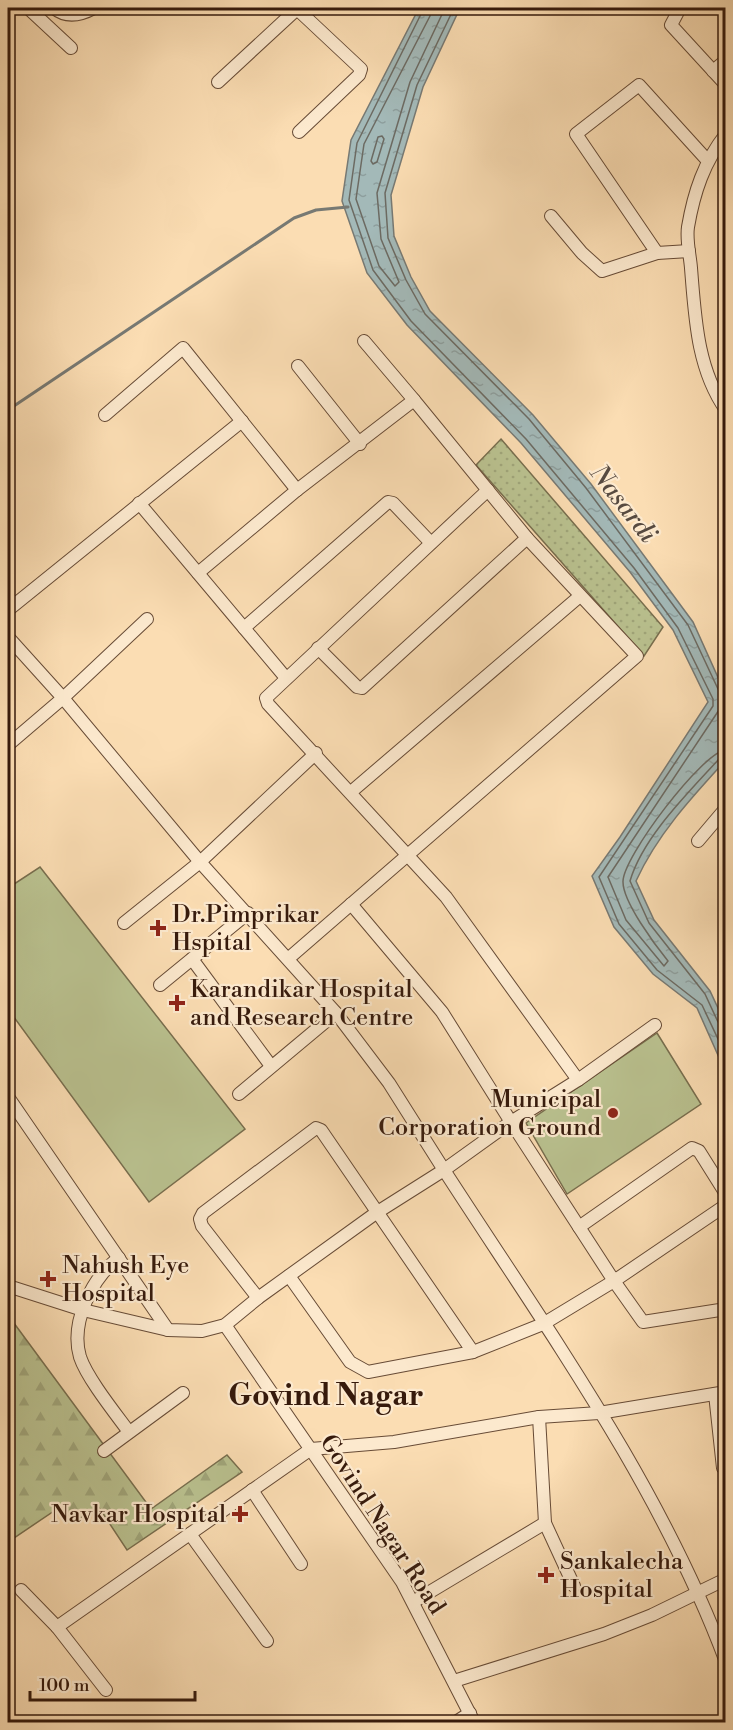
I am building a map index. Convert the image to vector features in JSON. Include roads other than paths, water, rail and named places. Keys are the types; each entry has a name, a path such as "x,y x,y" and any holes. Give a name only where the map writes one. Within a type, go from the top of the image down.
{"street":[{"path":"28,8 71,48"},
{"path":"54,8 58,12 75,15 94,8"},
{"path":"218,82 297,8 361,69 359,75 299,132"},
{"path":"680,8 671,25 726,85"},
{"path":"712,71 726,60"},
{"path":"657,253 576,134 639,85 707,160"},
{"path":"726,134 707,160 697,187 687,230 702,361 712,389 726,410"},
{"path":"551,216 602,271 657,253 689,251"},
{"path":"289,958 637,656 527,538 363,341"},
{"path":"105,415 183,348 297,490"},
{"path":"298,366 360,444"},
{"path":"198,573 297,490 360,444 414,400"},
{"path":"8,610 242,421"},
{"path":"488,490 267,694 268,704 316,753 446,897 578,1080"},
{"path":"244,627 388,502 393,503 431,543"},
{"path":"139,503 286,678"},
{"path":"318,648 357,687 362,688 527,538"},
{"path":"351,792 580,596"},
{"path":"8,745 63,698 147,619"},
{"path":"8,637 63,698 200,862 289,958 336,1013 390,1083 651,1498 697,1591 726,1662"},
{"path":"124,923 200,862 316,753"},
{"path":"698,842 726,808"},
{"path":"351,904 441,1012 643,1323 726,1309"},
{"path":"160,985 248,913"},
{"path":"192,959 272,1066"},
{"path":"239,1094 336,1013"},
{"path":"8,1286 83,1310 168,1330 202,1331 225,1325 258,1298 376,1213 578,1080 655,1025"},
{"path":"8,1097 168,1330"},
{"path":"258,1298 202,1226 200,1219 203,1213 312,1129 321,1131 473,1352"},
{"path":"579,1227 692,1148 699,1151 726,1194"},
{"path":"289,1276 350,1362 358,1369 368,1372 473,1352 543,1324 614,1281 726,1205"},
{"path":"119,1257 103,1272 83,1310 77,1341 81,1359 129,1432"},
{"name":"Govind Nagar Road","path":"225,1325 402,1582 472,1718"},
{"path":"104,1451 183,1393"},
{"path":"57,1628 311,1449 394,1442 539,1417 599,1413 720,1393 723,1468"},
{"path":"539,1417 545,1523 574,1586"},
{"path":"252,1490 301,1564"},
{"path":"413,1602 545,1523"},
{"path":"190,1534 267,1641"},
{"path":"454,1681 604,1634 652,1615 697,1591 726,1579"},
{"path":"21,1590 57,1628 106,1690"},
{"path":"456,1722 472,1718"}],"water":[{"path":"419,8 460,8 423,87 391,195 394,236 411,277 430,311 533,415 591,484 693,622 725,693 725,761 687,803 664,833 636,881 654,920 710,991 725,1023 725,1071 697,1008 653,974 614,927 592,876 708,702 673,630 630,572 521,443 407,325 367,273 342,201 351,140"}],"waterway":[{"path":"8,410 294,218 316,210 348,207"}],"place":[{"name":"Dr.Pimprikar Hspital","path":"158,928"},
{"name":"Karandikar Hospital and Research Centre","path":"177,1003"},
{"name":"Municipal Corporation Ground","path":"613,1113"},
{"name":"Nahush Eye Hospital","path":"48,1279"},
{"name":"Navkar Hospital","path":"240,1514"},
{"name":"Sankalecha Hospital","path":"546,1575"}],"district":[{"name":"Govind Nagar","path":"326,1395"}],"water label":[{"name":"Nasardi","path":"624,503"}]}
